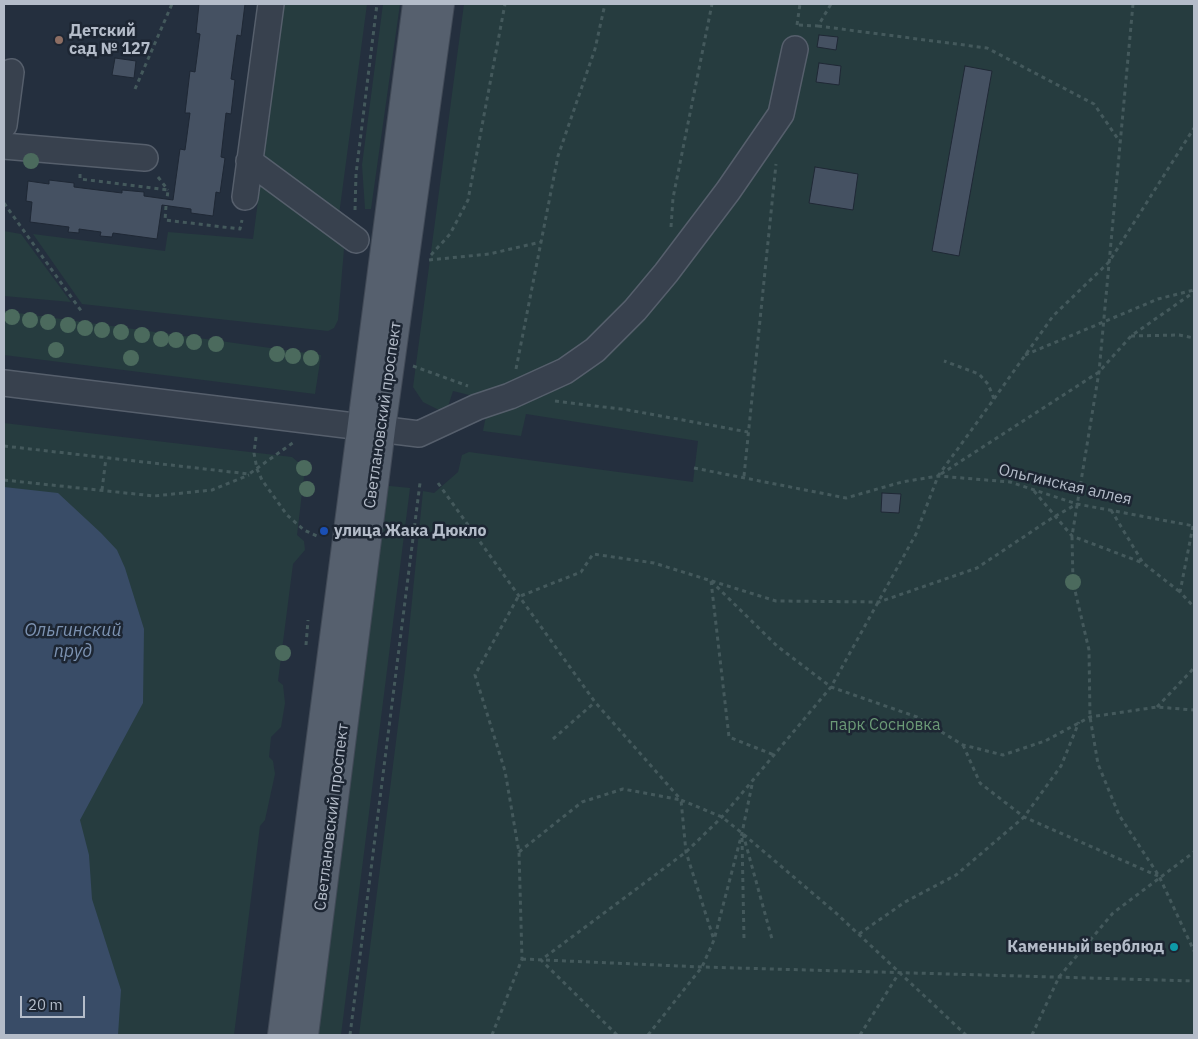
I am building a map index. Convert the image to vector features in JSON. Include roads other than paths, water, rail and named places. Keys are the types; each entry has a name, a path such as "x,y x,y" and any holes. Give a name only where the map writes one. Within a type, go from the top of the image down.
{"main road":[{"name":"Светлановский проспект","path":"304,1035 417,4"},
{"name":"Светлановский проспект","path":"282,1035 371,428 440,4"}],"street":[{"path":"245,197 271,4"},
{"path":"4,383 419,434 477,407 510,396 565,371 595,350 636,310 660,280 728,190 781,114 796,37"},
{"path":"4,125 11,72"},
{"path":"4,146 145,158"},
{"path":"249,161 356,240"}],"water":[{"name":"Ольгинский пруд","path":"4,487 58,493 101,533 117,550 125,568 144,629 143,703 80,820 89,855 92,899 121,990 118,1035 4,1035"}],"place":[{"name":"Детский сад № 127","path":"59,40"},
{"name":"улица Жака Дюкло","path":"324,531"},
{"name":"Каменный верблюд","path":"1174,947"}],"park label":[{"name":"парк Сосновка","path":"885,725"}]}
